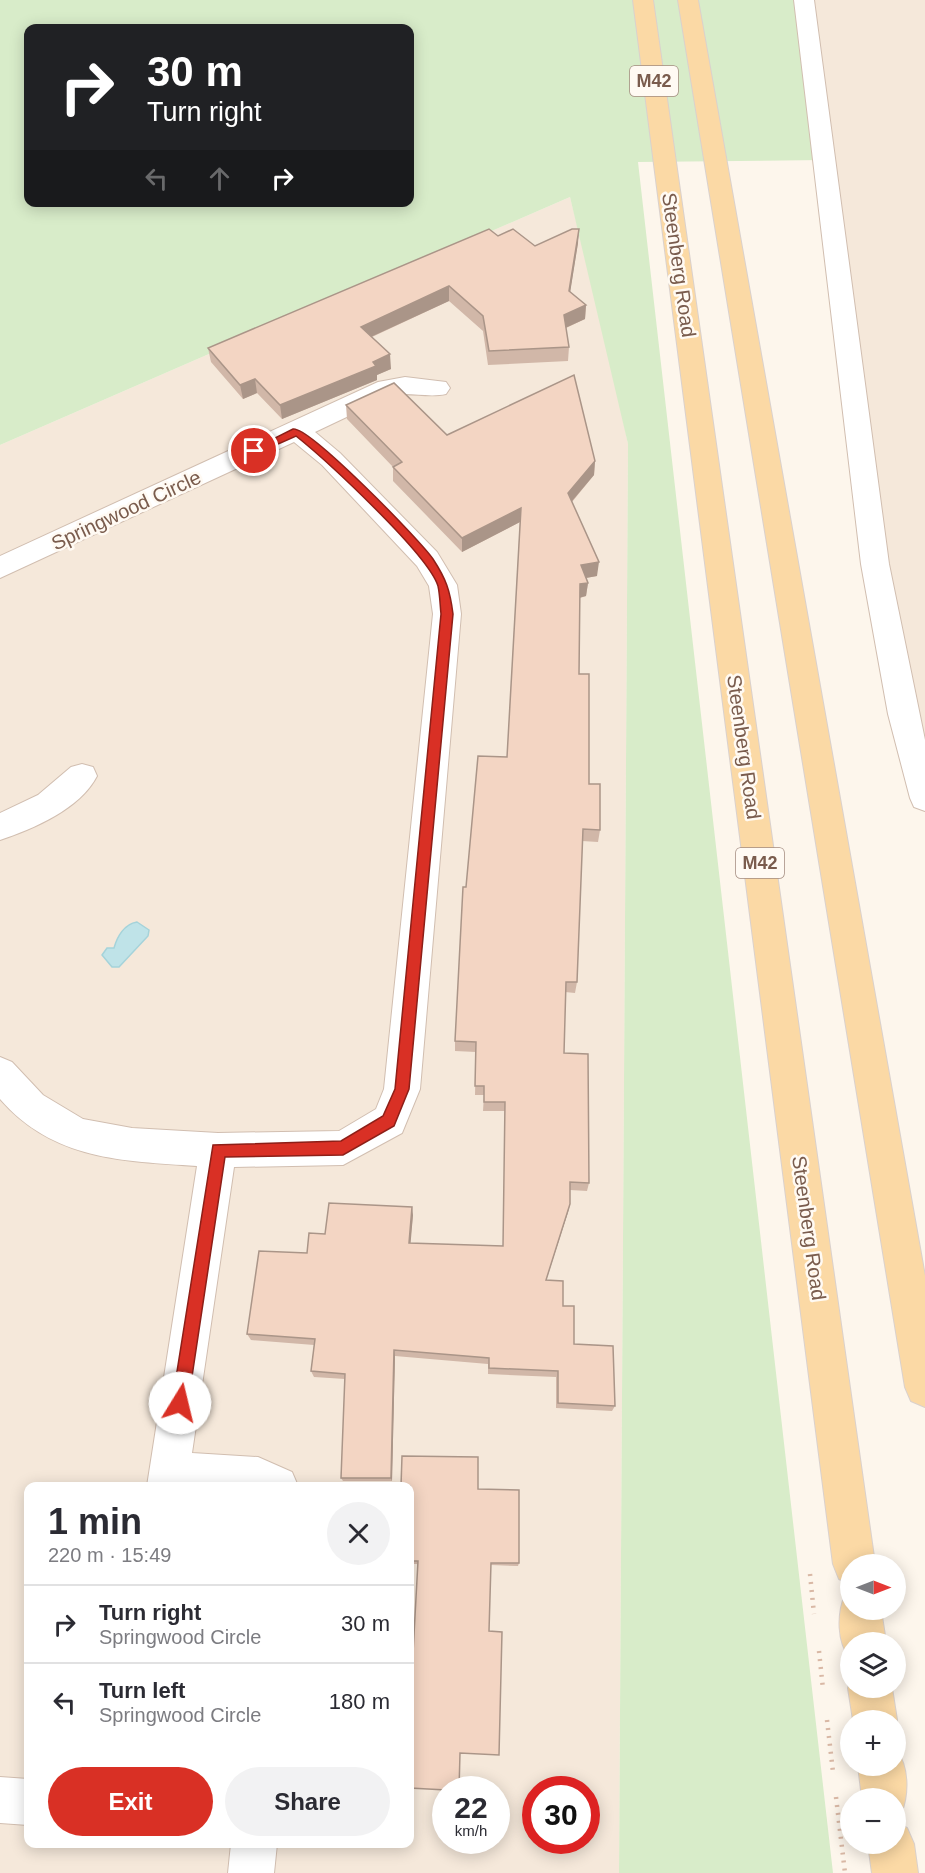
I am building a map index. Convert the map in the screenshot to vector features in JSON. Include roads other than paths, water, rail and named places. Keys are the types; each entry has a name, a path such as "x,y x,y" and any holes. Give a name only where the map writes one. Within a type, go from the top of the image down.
{"main road":[{"name":"Steenberg Road","path":"643,0 853,1554"},
{"name":"M42","path":"688,0 925,1387"},
{"path":"892,1854 895,1873"}],"street":[{"path":"804,0 874,564 903,714 925,798"},
{"name":"Springwood Circle","path":"0,568 387,388 405,385 437,388"},
{"path":"0,1073 30,1107 77,1135 132,1145 218,1150 343,1148 389,1121 402,1089 447,614 443,585 427,559 331,459 297,431"},
{"path":"0,827 50,804 82,776"},
{"path":"218,1150 168,1479 258,1477 269,1482"},
{"path":"0,1800 24,1802"},
{"path":"251,1873 254,1848"}],"water":[{"path":"137,922 149,930 148,936 119,967 112,967 102,955 107,948 114,948 119,935 125,928"}]}
